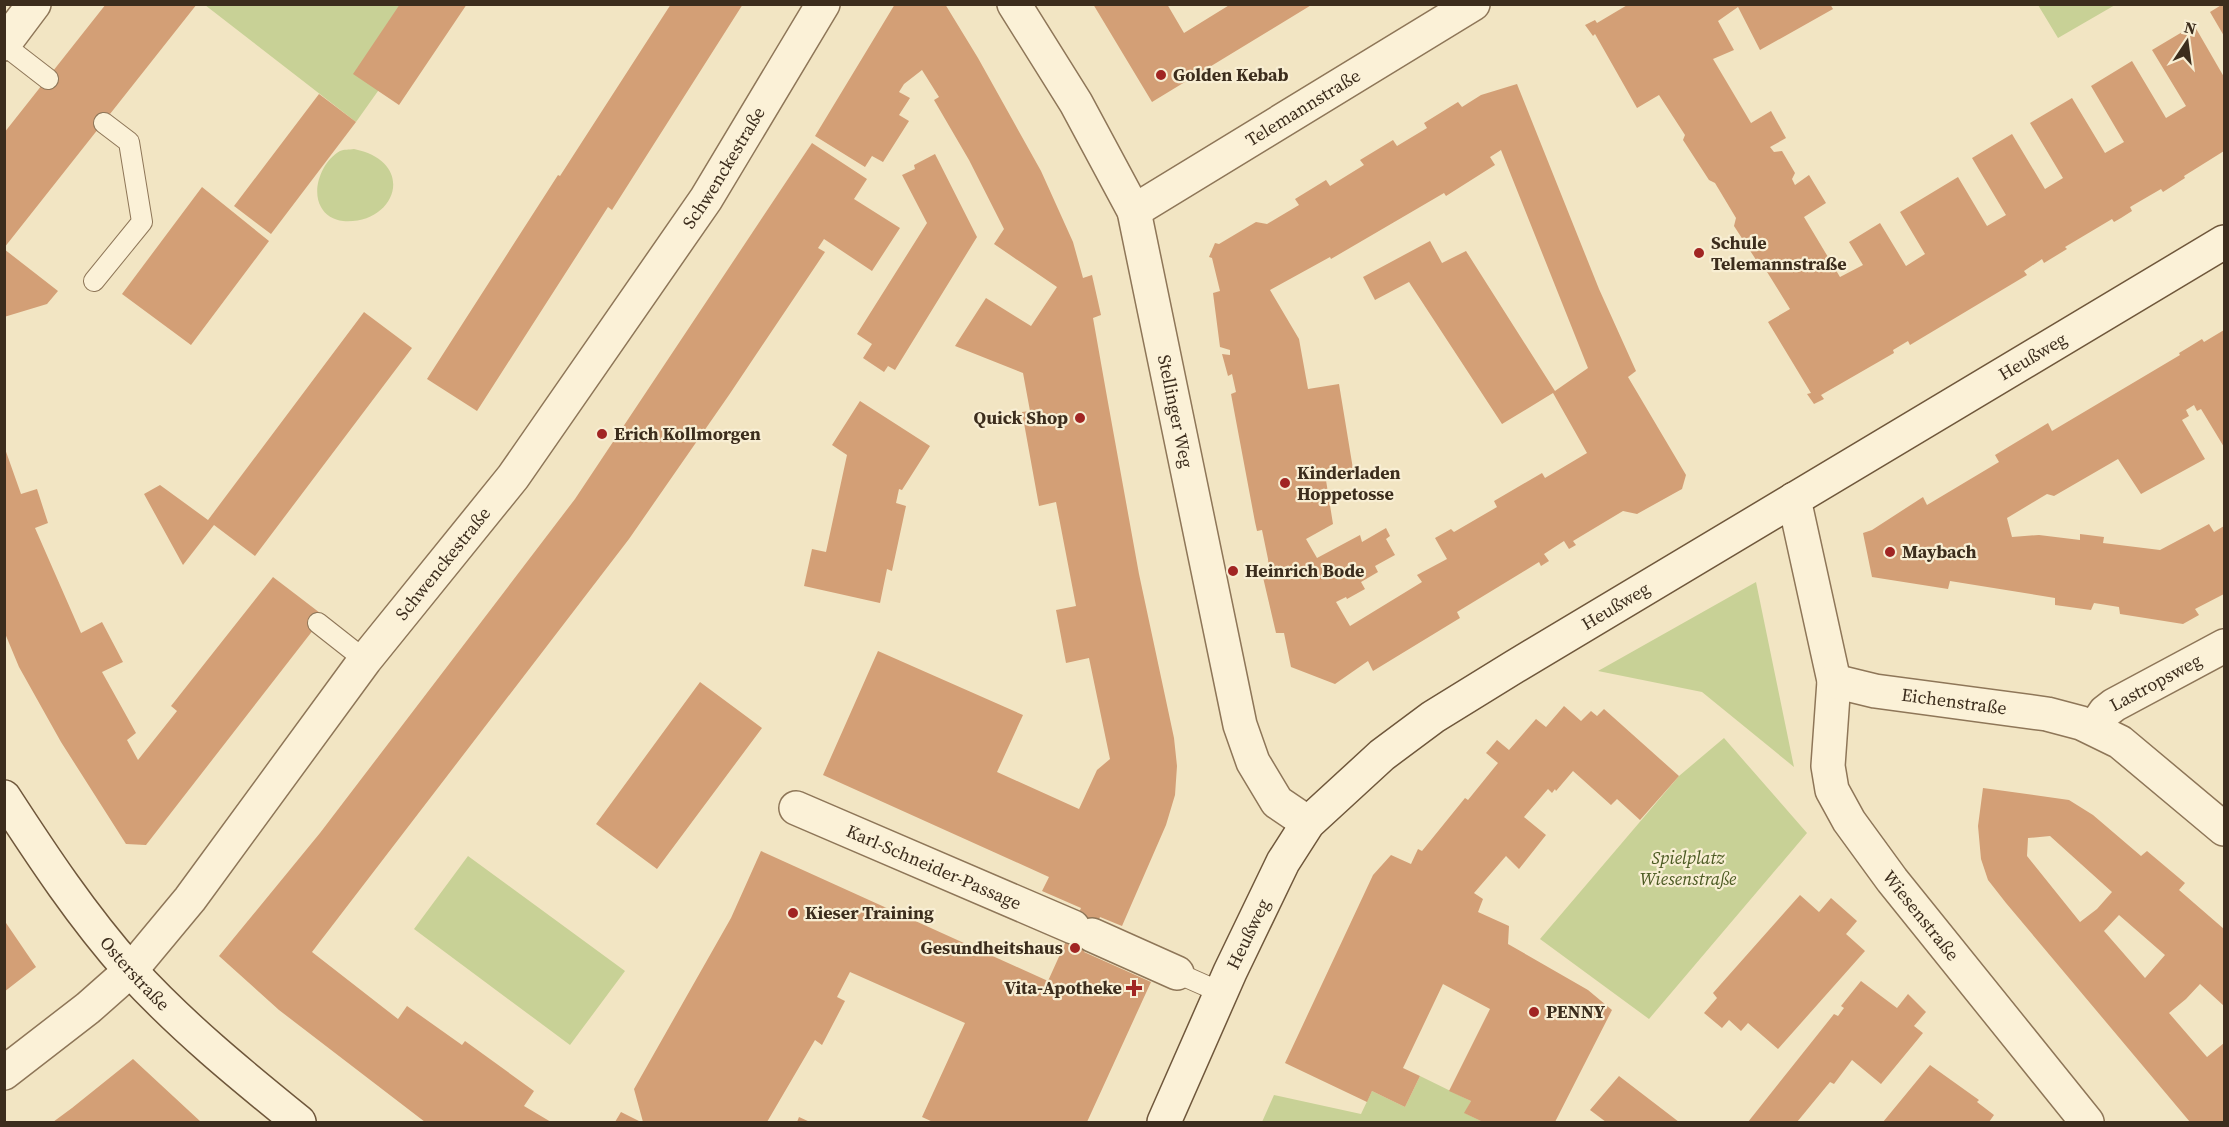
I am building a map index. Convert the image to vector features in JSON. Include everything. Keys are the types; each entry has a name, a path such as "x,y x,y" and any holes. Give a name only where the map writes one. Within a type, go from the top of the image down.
{"street":[{"path":"4,44 34,4"},
{"name":"Schwenckestraße","path":"4,1073 88,1008 131,970 186,904 365,660 513,477 706,199 823,4"},
{"name":"Stellinger Weg","path":"1014,4 1076,103 1134,211 1240,725 1253,762 1277,802 1308,823"},
{"name":"Telemannstraße","path":"1134,211 1473,4"},
{"name":"Heußweg","path":"1164,1122 1220,992 1283,862 1308,823 1382,755 1432,717 2224,242"},
{"path":"1794,499 1834,681"},
{"name":"Lastropsweg","path":"2094,728 2105,712 2114,705 2224,646"},
{"name":"Eichenstraße","path":"1834,681 1875,691 2047,714 2094,728 2120,742 2149,764 2224,829"},
{"name":"Wiesenstraße","path":"1834,681 1828,766 1832,790 1849,821 1979,991 2087,1122"},
{"name":"Osterstraße","path":"4,796 76,904 131,970 202,1041 299,1122"},
{"name":"Karl-Schneider-Passage","path":"796,807 1177,973"}],"lane":[{"path":"4,44 48,79"},
{"path":"94,281 142,222 129,142 104,123"},
{"path":"318,623 365,660"},
{"name":"Karl-Schneider-Passage","path":"1177,973 1220,992"}],"green space":[{"path":"205,5 400,5 378,91 356,122"},
{"path":"2038,5 2115,5 2058,38"},
{"path":"354,149 374,156 387,166 393,179 392,191 387,203 376,213 361,220 343,221 330,217 323,210 318,200 318,184 323,169 334,156 342,150"},
{"path":"1756,582 1794,767 1702,692 1598,671"},
{"name":"Spielplatz Wiesenstraße","path":"1724,738 1807,833 1649,1019 1540,939 1679,776"},
{"path":"468,856 625,971 570,1045 414,929"},
{"path":"1420,1076 1471,1101 1465,1113 1483,1122 1262,1122 1274,1095 1361,1114 1372,1091 1405,1107"}],"building":[{"path":"106,4 197,4 4,248 4,133"},
{"path":"400,4 467,4 399,105 353,74"},
{"path":"671,4 743,4 612,210 608,207 477,411 427,379"},
{"path":"895,4 945,4 1041,171 1073,242 1083,278 1092,275 1101,315 1093,318 1139,574 1174,738 1177,766 1175,795 1166,825 1122,926 1100,917 1084,952 1151,982 1087,1122 933,1122 922,1117 965,1023 850,972 837,997 845,1001 822,1045 815,1040 767,1122 643,1122 634,1089 731,918 761,851 1048,981 1081,908 1042,891 1049,877 823,775 878,651 1023,715 997,772 1079,809 1097,770 1110,759 1089,658 1066,663 1056,610 1076,606 1056,502 1039,506 1022,412 1030,411 1023,373 955,346 986,298 1031,326 1057,287 994,244 1004,229 969,160 934,100 939,97 922,70 904,84 899,92 910,98 899,115 909,121 883,162 872,156 865,167 815,136"},
{"path":"1093,4 1167,4 1184,33 1231,4 1313,4 1152,102"},
{"path":"1629,4 1830,4 1833,9 1760,50 1738,7 1718,21 1734,50 1713,59 1751,123 1771,111 1786,138 1770,147 1774,152 1782,151 1795,173 1792,179 1795,185 1809,175 1826,203 1804,217 1840,277 1863,265 1849,242 1880,223 1906,266 1925,254 1900,212 1958,177 1987,226 2006,215 1972,158 2012,134 2045,189 2063,178 2030,123 2072,98 2105,153 2124,142 2091,86 2132,61 2166,118 2186,106 2152,50 2194,25 2224,77 2224,151 2163,192 2161,189 2130,207 2132,211 2121,218 2114,222 2112,219 2065,247 2067,249 2044,263 2042,259 2024,271 2027,275 1910,345 1908,341 1893,350 1894,353 1821,395 1824,399 1814,404 1807,394 1811,393 1768,322 1790,309 1764,267 1762,269 1734,226 1736,218 1715,183 1709,180 1683,140 1685,135 1659,95 1637,108 1595,34 1593,36 1585,25 1595,20 1597,23"},
{"path":"2224,4 2224,36 2210,12"},
{"path":"1517,84 1599,289 1636,371 1628,377 1686,475 1682,489 1637,514 1623,511 1573,541 1576,545 1569,549 1564,541 1544,554 1549,561 1541,566 1539,562 1457,612 1460,618 1373,671 1368,661 1335,684 1291,667 1284,633 1276,633 1262,573 1269,571 1268,559 1262,530 1257,531 1255,522 1231,394 1236,392 1232,374 1228,376 1222,354 1230,355 1230,350 1220,347 1213,293 1220,291 1212,258 1209,257 1215,243 1219,244 1256,222 1267,224 1299,205 1295,199 1326,180 1330,186 1364,165 1360,160 1393,140 1397,146 1427,128 1424,123 1458,102 1462,107 1481,95","holes":["1501,150 1588,368 1555,391 1466,251 1442,263 1430,241 1363,277 1375,300 1409,282 1502,424 1553,393 1587,453 1545,478 1542,473 1494,501 1497,507 1454,532 1451,529 1435,538 1447,559 1417,575 1422,582 1350,626 1336,602 1365,589 1361,582 1378,572 1375,566 1395,555 1386,539 1390,536 1386,528 1362,542 1360,535 1317,558 1306,539 1333,524 1325,474 1353,469 1339,384 1308,389 1299,339 1270,290 1330,257 1331,259 1444,193 1446,196 1495,165 1490,157"]},
{"path":"319,94 356,122 271,234 234,206"},
{"path":"812,143 867,179 854,199 900,228 872,271 824,239 818,248 825,252 629,539 312,952 398,1019 407,1006 462,1045 465,1041 534,1091 524,1106 551,1122 425,1122 279,1010 219,956 320,833 575,499"},
{"path":"935,154 977,237 895,370 888,366 884,372 863,358 872,344 857,334 927,223 902,175 915,169 914,165"},
{"path":"202,187 269,241 191,345 122,294"},
{"path":"4,249 58,291 47,304 4,317"},
{"path":"364,312 412,348 255,556 214,525 183,565 144,494 160,485 208,520"},
{"path":"2224,330 2224,447 2201,409 2197,411 2194,405 2186,410 2189,416 2182,420 2205,459 2141,494 2118,459 2054,496 2047,494 2007,518 2012,537 2039,535 2080,540 2080,534 2104,537 2103,543 2160,550 2209,524 2214,532 2224,526 2224,594 2195,609 2199,615 2183,624 2120,614 2119,607 2094,603 2091,610 2055,605 2055,598 1950,581 1948,589 1872,577 1863,533 1872,530 1923,497 1927,505 1999,462 1995,455 2048,423 2052,431 2180,355 2179,353 2202,339 2204,342"},
{"path":"860,401 930,446 902,490 899,489 896,503 906,506 892,571 887,569 880,603 804,586 812,549 826,552 847,455 832,445"},
{"path":"4,446 21,494 37,489 48,523 35,528 81,633 102,622 123,662 102,672 136,733 127,740 138,760 177,711 171,706 273,577 324,616 146,845 126,844 61,742 19,667 4,631"},
{"path":"700,682 762,728 657,869 596,824"},
{"path":"1564,706 1581,721 1591,711 1597,716 1604,709 1679,776 1640,820 1617,799 1611,805 1573,771 1556,791 1555,789 1552,793 1548,789 1524,817 1546,835 1519,869 1506,856 1474,893 1483,899 1478,912 1509,926 1508,944 1588,990 1612,1010 1555,1122 1483,1122 1464,1113 1471,1101 1449,1091 1490,1009 1443,984 1403,1068 1420,1076 1405,1107 1372,1091 1367,1102 1285,1063 1373,875 1391,855 1411,864 1418,849 1422,851 1465,798 1468,800 1498,763 1486,753 1497,740 1509,750 1536,719 1546,727"},
{"path":"1983,788 2069,800 2093,815 2141,856 2147,851 2185,883 2179,890 2224,929 2224,1006 2200,984 2169,1013 2207,1057 2224,1043 2224,1122 2190,1122 2006,903 1988,880 1981,859 1978,826","holes":["2050,836 2112,892 2097,909 2080,922 2027,856 2028,838","2119,915 2165,955 2145,978 2104,931"]},
{"path":"1800,895 1819,912 1831,898 1857,921 1846,934 1865,951 1778,1049 1748,1023 1741,1031 1729,1020 1722,1028 1704,1013 1717,998 1713,993"},
{"path":"4,920 36,967 4,992"},
{"path":"1861,981 1897,1008 1908,994 1926,1012 1914,1026 1923,1033 1881,1084 1852,1060 1834,1084 1830,1082 1797,1122 1748,1122 1834,1014 1838,1016 1844,1008 1841,1006"},
{"path":"133,1059 201,1122 53,1122 72,1108"},
{"path":"1930,1065 1979,1100 1977,1102 1994,1115 1989,1122 1883,1122"},
{"path":"1619,1076 1679,1122 1606,1122 1590,1110"},
{"path":"621,1112 641,1122 615,1122"},
{"path":"799,1117 810,1122 797,1122"}],"place":[{"name":"Golden Kebab","path":"1161,75"},
{"name":"Schule Telemannstraße","path":"1699,253"},
{"name":"Quick Shop","path":"1080,418"},
{"name":"Erich Kollmorgen","path":"602,434"},
{"name":"Kinderladen Hoppetosse","path":"1285,483"},
{"name":"Maybach","path":"1890,552"},
{"name":"Heinrich Bode","path":"1233,571"},
{"name":"Kieser Training","path":"793,913"},
{"name":"Gesundheitshaus","path":"1075,948"},
{"name":"Vita-Apotheke","path":"1134,988"},
{"name":"PENNY","path":"1534,1012"}]}
